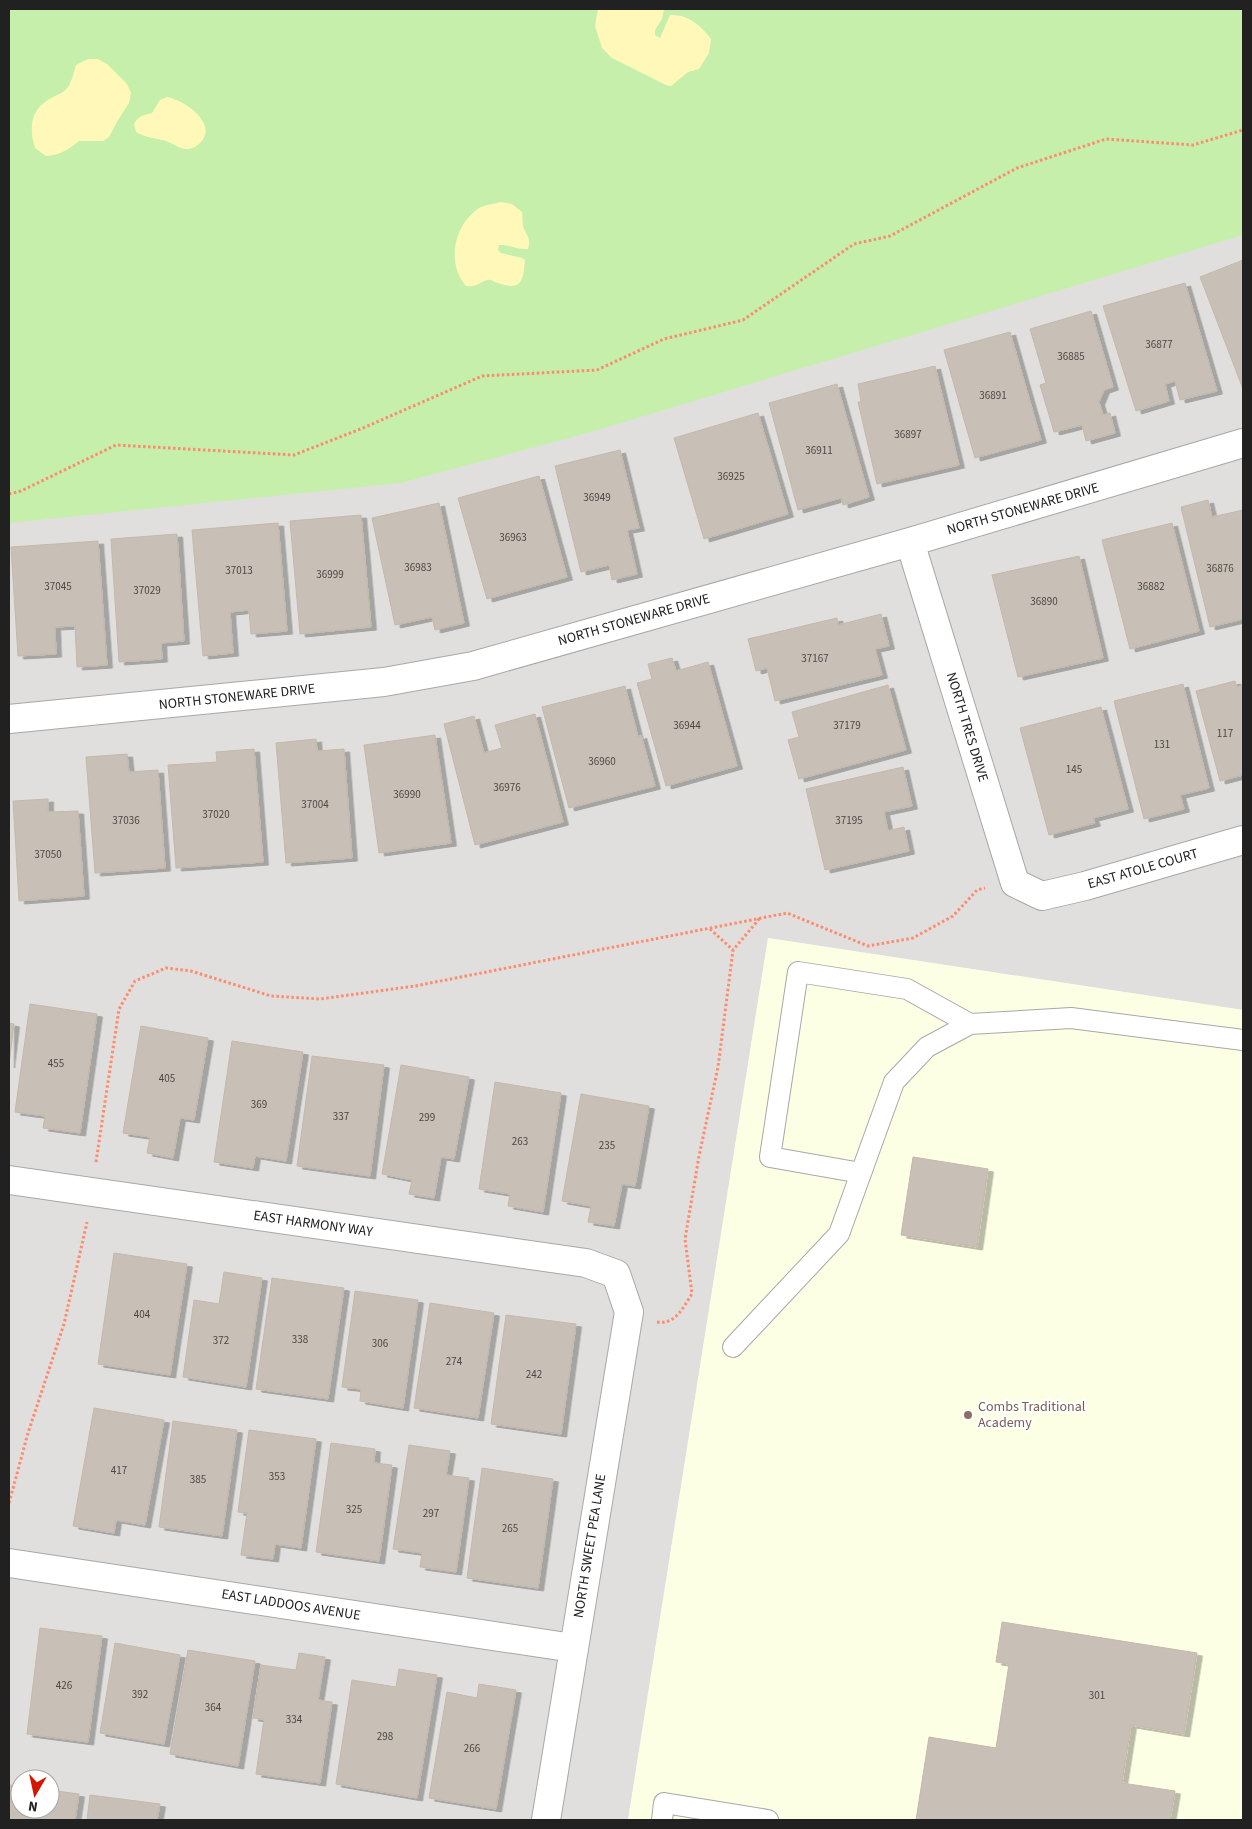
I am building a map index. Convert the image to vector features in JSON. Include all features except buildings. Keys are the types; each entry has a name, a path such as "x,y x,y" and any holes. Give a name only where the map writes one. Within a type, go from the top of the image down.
{"street":[{"name":"NORTH STONEWARE DRIVE","path":"9,719 384,682 473,666 910,542 1243,443"},
{"name":"NORTH TRES DRIVE","path":"910,542 1015,883"},
{"name":"EAST ATOLE COURT","path":"1015,883 1042,896 1085,886 1243,840"},
{"name":"EAST HARMONY WAY","path":"9,1180 586,1262 616,1274"},
{"name":"NORTH SWEET PEA LANE","path":"546,1820 629,1312 616,1274"},
{"name":"EAST LADDOOS AVENUE","path":"9,1563 573,1648"}],"lane":[{"path":"861,1173 770,1157 798,972 907,989 970,1024"},
{"path":"733,1348 839,1234 894,1082 927,1047 970,1024 1071,1018 1243,1040"},
{"path":"662,1820 664,1802 768,1820"}],"path":[{"path":"9,494 21,492 116,445 294,455 363,428 482,376 597,370 664,339 743,320 854,244 890,236 1017,168 1106,139 1193,144 1243,130"},
{"path":"9,1503 28,1433 64,1324 85,1233 119,1009 135,980 166,968 191,972 271,996 320,999 415,986 787,913 868,946 912,938 953,916 977,890 1015,883"},
{"path":"629,1312 660,1323 675,1319 692,1294 686,1239 699,1156 718,1067 733,950 760,918"},
{"path":"710,929 733,950"}],"shaded area":[{"path":"9,9 1243,9 1243,1010 768,938 628,1820 9,1820"},
{"name":"Combs Traditional Academy","path":"768,938 1243,1010 1243,1820 628,1820"}],"green space":[{"path":"9,9 1243,9 1243,235 591,432 400,483 9,523"}],"sand":[{"path":"598,9 664,9 662,19 655,30 655,35 660,38 670,15 688,18 703,29 711,39 709,53 699,69 688,72 671,86 666,85 612,58 602,48 595,26"},
{"path":"88,59 98,59 107,64 127,84 131,93 129,103 109,137 103,141 79,141 64,152 46,156 35,148 32,135 33,117 45,102 68,87 76,65"},
{"path":"167,97 190,108 202,120 205,127 205,135 194,148 182,148 136,132 134,124 137,119 152,113 160,100"},
{"path":"501,202 512,204 522,212 523,227 529,241 528,249 499,245 498,250 501,253 525,260 522,278 517,285 512,286 486,280 474,286 466,286 456,268 455,247 457,237 468,218 480,207"}],"place":[{"name":"Combs Traditional Academy","path":"968,1415"}]}
